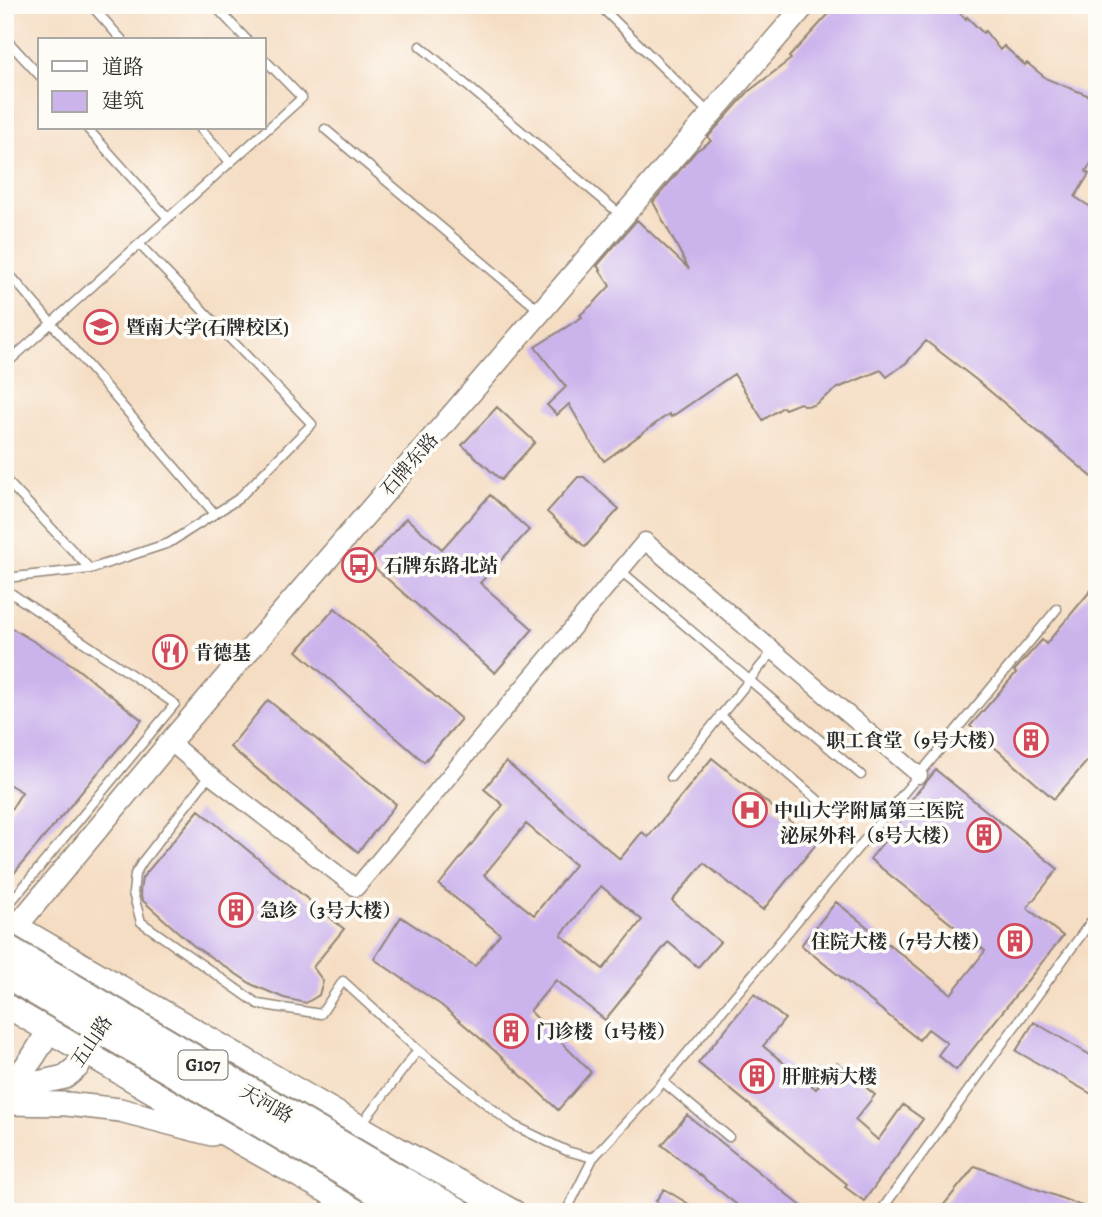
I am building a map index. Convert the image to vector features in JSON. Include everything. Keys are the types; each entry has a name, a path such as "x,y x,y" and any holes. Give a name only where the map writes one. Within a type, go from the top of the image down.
{"highway":[{"name":"天河路","path":"8,926 401,1197"},
{"name":"天河路","path":"5,973 401,1197 458,1212"}],"main road":[{"path":"8,926 122,987 514,1212"},
{"name":"五山路","path":"5,1084 10,1082 39,1048 49,1030 57,999 50,969 8,926"},
{"name":"五山路","path":"5,1090 65,1077 77,1067 105,1023 122,987"},
{"path":"5,1005 206,1122 333,1205 364,1212"},
{"path":"206,1122 210,1099 220,1082 250,1062"},
{"path":"5,1103 67,1104 120,1110 237,1141"}],"street":[{"name":"石牌东路","path":"8,926 805,5"},
{"path":"170,742 356,888 645,541 919,775"}],"lane":[{"path":"91,5 120,38"},
{"path":"214,5 245,38"},
{"path":"599,5 711,115"},
{"path":"5,38 38,74"},
{"path":"420,46 623,217"},
{"path":"5,365 302,99 266,61"},
{"path":"325,129 541,312"},
{"path":"89,130 168,218"},
{"path":"202,130 230,162"},
{"path":"5,578 90,569 169,543 239,499 312,424 138,244"},
{"path":"5,269 215,514"},
{"path":"5,479 90,569"},
{"path":"620,570 861,775"},
{"path":"5,589 175,704 8,926"},
{"path":"566,1212 593,1158 663,1082 1057,609"},
{"path":"671,776 773,651"},
{"path":"720,715 820,802"},
{"path":"210,775 135,874 133,894 141,922 258,1004 321,1014 343,981 418,1050 513,1125 567,1151 593,1158"},
{"path":"880,1212 1087,927 1097,908"},
{"path":"360,1126 418,1050"},
{"path":"663,1082 729,1137"}],"building":[{"path":"837,5 951,5 983,33 985,31 1000,50 1004,46 1025,65 1027,63 1047,79 1097,99 1097,154 1075,197 1097,211 1097,481 926,341 906,363 887,377 881,370 838,388 814,405 805,406 800,403 785,409 783,407 763,420 734,374 671,417 669,414 604,461 569,404 557,415 547,405 566,387 535,347 582,317 580,315 610,286 597,266 637,220 689,269 653,202 696,151 711,141 708,137 749,91 791,59 789,57"},
{"path":"497,407 535,442 501,480 462,445"},
{"path":"578,477 584,477 619,509 585,547 547,512"},
{"path":"490,495 529,530 480,583 533,629 495,673 368,562 406,518 442,549"},
{"path":"1097,583 1097,750 1054,799 970,726 1016,673 1014,671 1042,640 1046,644"},
{"path":"335,608 461,719 424,762 297,651"},
{"path":"5,624 71,664 142,720 5,884 5,819 22,792 5,782"},
{"path":"268,700 396,804 358,852 230,747"},
{"path":"712,758 817,843 763,910 704,863 672,901 720,942 698,967 668,942 605,1020 556,980 530,1011 591,1072 558,1110 441,1005 374,959 401,917 475,966 500,934 439,885 503,805 484,789 506,762 620,859 642,832 648,837","holes":["526,824 575,865 534,915 484,875","601,886 642,920 603,969 561,935"]},
{"name":"住院大楼（7号大楼）","path":"936,770 1058,869 1027,908 1063,936 956,1070 938,1055 947,1043 928,1029 919,1040 801,945 836,902 951,994 985,951 870,859 914,804 910,801"},
{"name":"急诊（3号大楼）","path":"199,810 344,929 313,967 323,981 319,995 306,1003 284,998 253,985 194,946 142,900 142,878"},
{"name":"肝脏病大楼","path":"754,994 785,1019 763,1046 816,1089 837,1063 875,1095 855,1120 878,1140 903,1105 923,1119 864,1201 845,1187 847,1184 698,1063"},
{"path":"1034,1022 1097,1059 1097,1097 1016,1051"},
{"path":"687,1115 809,1212 746,1212 662,1145"},
{"path":"975,1166 1093,1210 1093,1212 938,1212"},
{"path":"664,1189 702,1212 673,1212 656,1201"}],"place":[{"name":"暨南大学(石牌校区)","path":"101,327"},
{"name":"石牌东路北站","path":"359,565"},
{"name":"肯德基","path":"170,652"},
{"name":"职工食堂（9号大楼）","path":"1031,740"},
{"name":"中山大学附属第三医院","path":"750,810"},
{"name":"泌尿外科（8号大楼）","path":"984,835"},
{"name":"急诊（3号大楼）","path":"236,910"},
{"name":"住院大楼（7号大楼）","path":"1015,941"},
{"name":"门诊楼（1号楼）","path":"511,1031"},
{"name":"肝脏病大楼","path":"757,1076"}]}
